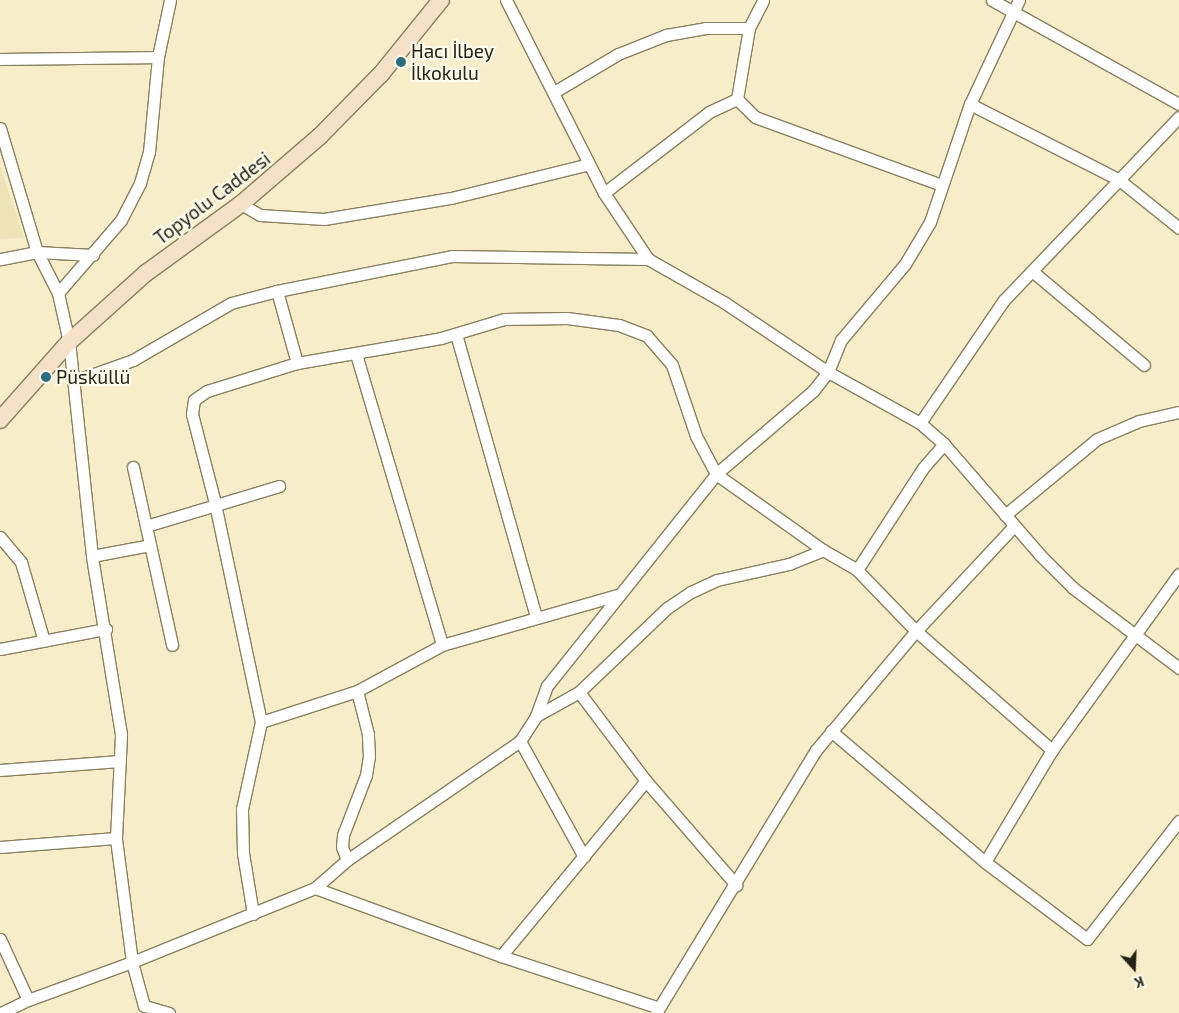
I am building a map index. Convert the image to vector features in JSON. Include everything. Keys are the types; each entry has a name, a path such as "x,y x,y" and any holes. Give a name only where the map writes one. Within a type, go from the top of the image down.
{"street":[{"path":"58,293 92,256 121,220 140,183 149,152 158,57 170,0"},
{"name":"Topyolu Caddesi","path":"0,420 69,342 146,273 241,204 355,102 441,0"},
{"path":"506,0 554,92 588,164 604,193 648,259 725,303 828,372 920,423 944,444 1014,526 1073,588 1134,637 1179,668"},
{"path":"737,99 749,28 763,0"},
{"path":"992,0 1179,104"},
{"path":"1,1013 28,1000 132,962 314,888 347,860 520,741 536,716 547,686 618,595 716,474 813,391 828,372 841,340 905,264 930,222 970,104 1019,0"},
{"path":"554,92 618,54 666,35 705,28 749,28"},
{"path":"0,59 158,57"},
{"path":"737,99 755,117 942,186"},
{"path":"604,193 709,112 737,99"},
{"path":"970,104 1118,179 1179,228"},
{"path":"920,423 986,323 1118,179 1179,117"},
{"path":"0,128 37,252 58,293 69,342 92,556 106,629 120,734 116,838 132,962 144,1010 169,1013"},
{"path":"241,204 260,215 324,219 451,198 588,164"},
{"path":"0,258 37,252 92,256"},
{"path":"74,381 133,360 231,303 277,291 452,256 648,259"},
{"path":"1032,271 1144,364"},
{"path":"277,291 297,363"},
{"path":"254,914 243,853 242,809 260,722 215,505 192,414 194,400 207,391 297,363 356,354 456,334 504,319 567,318 634,329 647,336 672,365 696,436 716,474 823,550 857,570 916,631 1052,750"},
{"path":"456,334 536,616"},
{"path":"356,354 442,645"},
{"path":"1005,515 1097,439 1139,421 1179,413"},
{"path":"857,570 923,468 944,444"},
{"path":"133,467 172,645"},
{"path":"146,526 279,486"},
{"path":"314,888 657,1011 736,884 801,772 831,732 916,631 1014,526"},
{"path":"0,537 21,562 44,641"},
{"path":"92,556 150,545"},
{"path":"536,716 579,692 667,608 691,592 717,580 789,564 823,550"},
{"path":"985,862 1052,750 1179,574"},
{"path":"260,722 357,691 442,645 536,616 618,595"},
{"path":"0,649 106,629"},
{"path":"347,860 342,846 343,834 366,774 369,756 368,734 357,691"},
{"path":"579,692 646,781 736,884"},
{"path":"831,732 985,862 1087,939 1179,821"},
{"path":"520,741 584,857"},
{"path":"0,770 120,761"},
{"path":"501,956 646,781"},
{"path":"0,847 116,838"},
{"path":"0,939 28,1000"}],"shaded area":[{"path":"0,166 24,238 0,239"}],"place":[{"name":"Hacı İlbey İlkokulu","path":"401,62"},
{"name":"Püsküllü","path":"46,377"}]}
